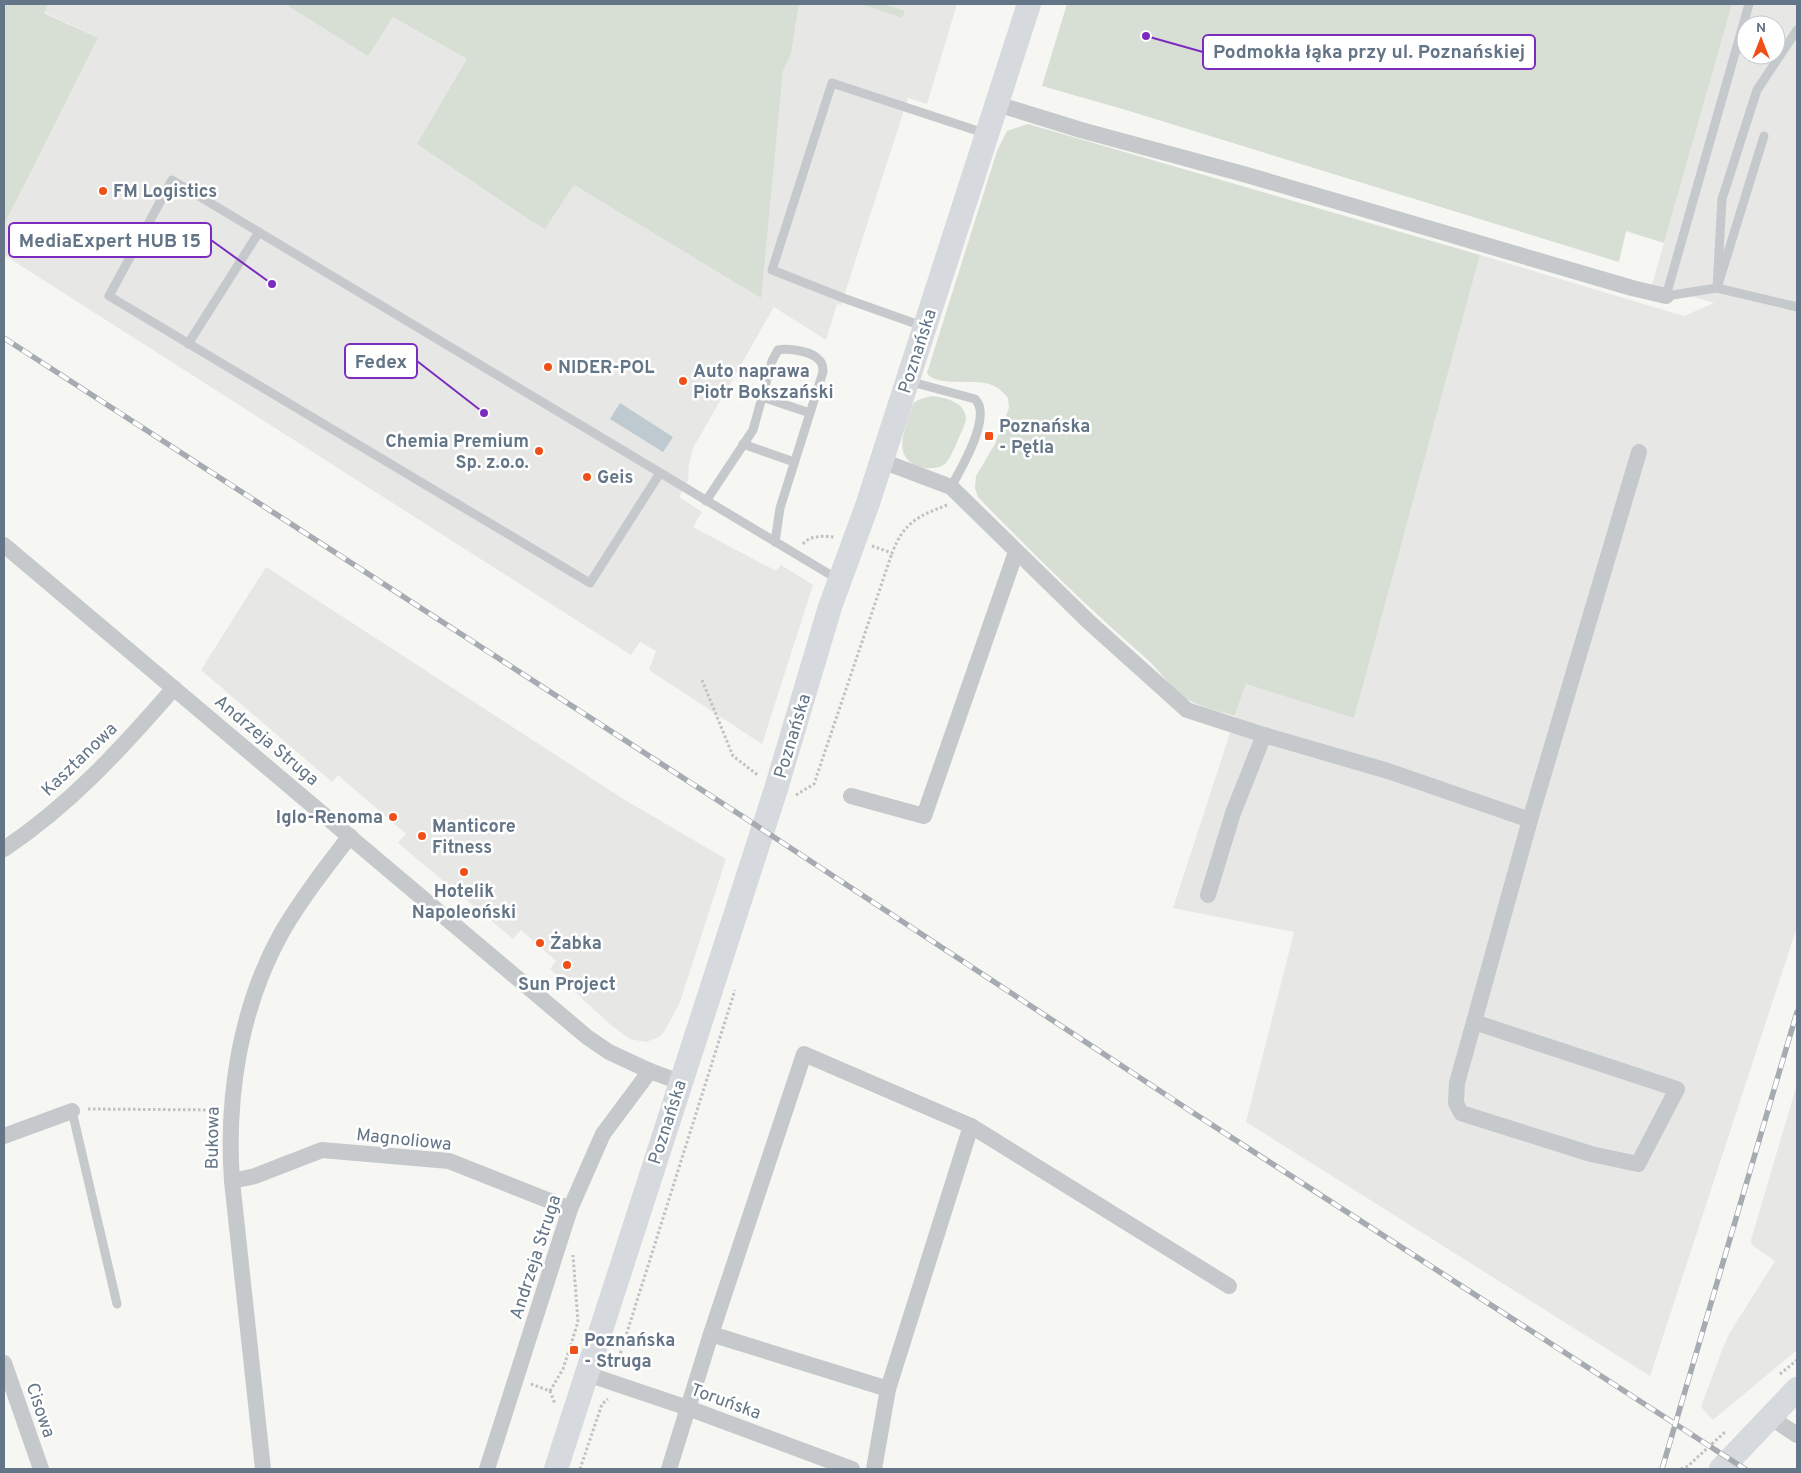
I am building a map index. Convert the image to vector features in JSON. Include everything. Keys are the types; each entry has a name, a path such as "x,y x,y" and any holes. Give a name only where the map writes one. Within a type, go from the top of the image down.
{"main road":[{"name":"Poznańska","path":"556,1469 680,1082 784,793 839,580 882,462 1029,4"},
{"path":"1721,1469 1797,1389"}],"street":[{"path":"996,104 1081,130 1247,175 1632,288 1666,296"},
{"path":"1474,1022 1677,1089 1638,1164 1591,1154 1462,1113 1456,1103 1457,1083 1530,820 1639,452"},
{"path":"882,462 951,487 1089,622 1187,710 1264,735 1388,771 1530,820"},
{"name":"Andrzeja Struga","path":"4,545 587,1037 609,1052 650,1071 680,1082"},
{"path":"852,796 924,816 1016,552"},
{"name":"Kasztanowa","path":"4,849 49,816 89,781 129,740 174,688"},
{"path":"1208,895 1233,814 1264,735"},
{"name":"Bukowa","path":"263,1469 232,1181 230,1144 234,1081 244,1033 256,990 267,962 297,908 350,836"},
{"path":"670,1469 711,1334 804,1054 970,1126 1229,1286"},
{"name":"Andrzeja Struga","path":"487,1469 570,1210 603,1134 650,1071"},
{"path":"4,1136 72,1111"},
{"path":"874,1469 888,1389 970,1126"},
{"name":"Magnoliowa","path":"232,1181 255,1176 322,1150 448,1160 570,1210"},
{"path":"711,1334 888,1389"},
{"name":"Cisowa","path":"4,1363 40,1469"},
{"name":"Toruńska","path":"586,1374 688,1408 852,1469"},
{"path":"1770,1417 1797,1435"}],"lane":[{"path":"1749,4 1666,296 1717,288 1797,307"},
{"path":"1717,288 1722,199 1757,90 1797,30"},
{"path":"925,327 772,270 832,83 987,134"},
{"path":"1717,288 1764,136"},
{"path":"660,473 590,583 109,296 172,180 839,580"},
{"path":"188,344 259,232"},
{"path":"706,500 753,430 772,361 778,350 802,352 817,358 823,372 780,508 775,542"},
{"path":"908,380 975,399 978,404 980,415 975,438 951,487"},
{"path":"762,397 810,413"},
{"path":"743,444 794,462"},
{"path":"72,1111 117,1304"}],"path":[{"path":"702,680 733,756 784,793 814,784 892,553"},
{"path":"580,1469 602,1404 616,1396 623,1373 617,1364 735,990"},
{"path":"72,1111 94,1108 232,1110"},
{"path":"550,1391 563,1369 578,1322 573,1247"},
{"path":"1776,1380 1797,1360"},
{"path":"1681,1469 1688,1466 1730,1428"}],"shaded area":[{"path":"4,4 48,4 44,13 98,38 4,225"},
{"path":"48,4 285,4 368,55 393,17 467,59 545,229 574,185 760,297 783,71 791,55 799,4 861,4 902,18 904,11 884,4 957,4 927,104 908,98 841,305 837,304 826,340 774,307 693,448 688,481 679,497 702,512 693,527 776,571 781,565 813,585 762,744 649,670 656,651 640,642 631,655 4,255 4,225 98,38 44,12"},
{"path":"285,4 799,4 791,55 783,71 761,298 574,185 545,229 530,220 417,144 467,59 393,17 368,56"},
{"path":"861,4 884,4 905,11 902,18"},
{"path":"1067,4 1732,4 1664,243 1626,231 1619,262 1126,110 1042,86"},
{"path":"1732,4 1797,4 1797,927 1650,1376 1246,1122 1294,932 1173,908 1246,684 1354,717 1480,255 1684,316 1714,303 1652,285"},
{"path":"1028,124 1480,255 1354,718 1246,684 1235,716 1188,700 1148,660 1061,580 978,497 975,488 976,476 995,444 1009,408 1008,398 995,386 989,384 938,380 927,373 997,151 1007,131"},
{"path":"931,396 948,399 958,405 965,413 966,419 951,456 945,464 936,468 927,468 913,464 905,456 902,446 903,435 913,404"},
{"path":"620,403 673,437 663,452 610,419"},
{"path":"266,567 625,800 726,859 680,1002 664,1032 659,1037 646,1042 630,1039 612,1026 550,969 556,961 521,930 513,939 398,843 406,834 338,775 332,782 201,670"},
{"path":"1797,1084 1797,1350 1713,1420 1701,1407 1722,1350 1729,1334 1775,1261 1752,1245 1751,1240"}],"railway":[{"path":"4,338 745,818 1192,1112 1745,1469"},
{"path":"1662,1469 1797,1012"}],"place":[{"name":"Podmokła łąka przy ul. Poznańskiej","path":"1146,36"},
{"name":"FM Logistics","path":"103,191"},
{"name":"MediaExpert HUB 15","path":"272,284"},
{"name":"NIDER-POL","path":"548,367"},
{"name":"Auto naprawa Piotr Bokszański","path":"683,381"},
{"name":"Fedex","path":"484,413"},
{"name":"Poznańska - Pętla","path":"989,436"},
{"name":"Chemia Premium Sp. z.o.o.","path":"539,451"},
{"name":"Geis","path":"587,477"},
{"name":"Iglo-Renoma","path":"393,817"},
{"name":"Manticore Fitness","path":"422,836"},
{"name":"Hotelik Napoleoński","path":"464,872"},
{"name":"Żabka","path":"540,943"},
{"name":"Sun Project","path":"567,965"},
{"name":"Poznańska - Struga","path":"574,1350"}]}
